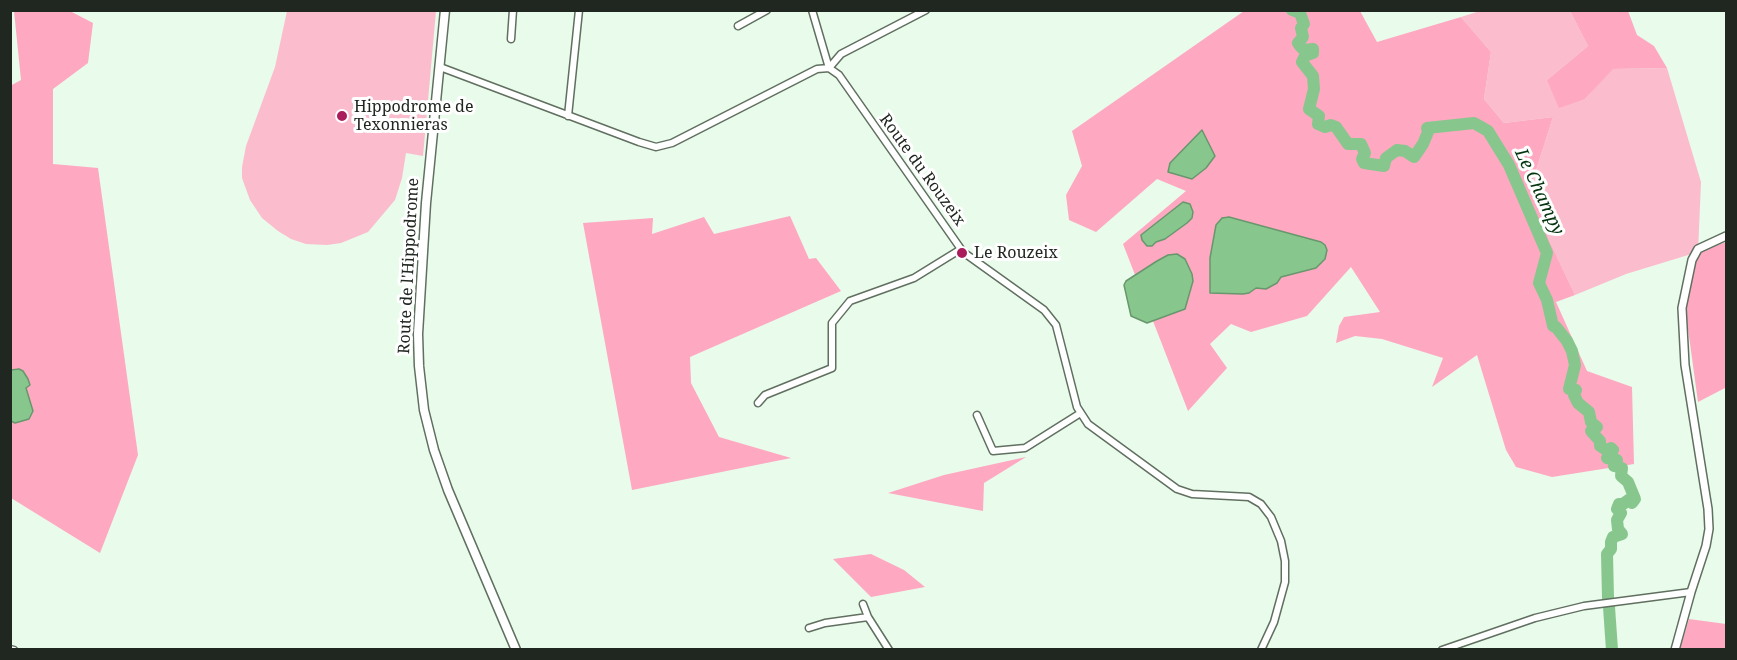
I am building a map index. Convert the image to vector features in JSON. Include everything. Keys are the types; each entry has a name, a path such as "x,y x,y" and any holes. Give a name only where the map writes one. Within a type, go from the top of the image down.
{"main road":[{"name":"Route de l'Hippodrome","path":"445,10 426,203 418,334 419,366 424,410 434,450 448,490 516,650"}],"street":[{"path":"511,39 513,10"},
{"path":"568,116 579,10"},
{"path":"738,26 767,10"},
{"path":"812,10 829,68"},
{"path":"440,68 656,147 672,143 817,69 829,68 841,54 926,10"},
{"name":"Route du Rouzeix","path":"829,68 838,75 963,252 1044,310 1056,325 1079,414"},
{"path":"1675,650 1709,529 1708,509 1685,365 1682,308 1692,260 1698,249 1726,236"},
{"path":"758,403 765,395 832,368 832,323 850,301 914,278 961,249"},
{"path":"977,415 993,451 1025,448 1079,414 1088,424 1177,489 1192,494 1249,497 1261,504 1271,517 1285,561 1285,582 1274,622 1261,650"},
{"path":"1442,650 1535,618 1584,606 1691,592"},
{"path":"863,604 868,617 889,650"},
{"path":"809,628 825,622 868,617"}],"shaded area":[{"path":"14,11 70,11 93,23 88,63 53,89 53,164 98,168 138,455 100,553 11,498 10,86 21,80"},
{"name":"Hippodrome de Texonnieras","path":"287,11 436,11 423,156 406,153 402,178 395,200 368,232 341,243 306,244 278,231 262,218 250,200 242,178 246,146 275,67"},
{"path":"1244,11 1360,11 1377,42 1461,17 1491,52 1484,99 1504,123 1553,117 1532,183 1549,240 1575,295 1556,302 1587,371 1632,387 1634,464 1552,477 1516,467 1506,450 1477,355 1432,387 1443,358 1382,339 1355,336 1336,343 1339,326 1344,317 1380,312 1351,267 1307,316 1251,332 1231,324 1210,344 1227,368 1188,411 1123,244 1186,191 1157,179 1096,232 1069,220 1066,195 1082,166 1072,131"},
{"path":"1480,11 1570,11 1588,46 1547,80 1585,99 1612,69 1667,68 1701,182 1698,252 1626,274 1575,295 1549,240 1532,183 1553,117 1504,123 1484,99 1491,52 1461,17"},
{"path":"1570,11 1628,11 1637,35 1654,46 1667,68 1613,69 1585,99 1559,108 1547,80 1588,46"},
{"path":"1202,130 1215,156 1206,168 1192,179 1168,172 1170,163"},
{"path":"1183,202 1190,204 1193,212 1192,218 1165,239 1152,246 1147,246 1141,235"},
{"path":"790,216 809,259 816,258 841,291 690,357 691,383 719,437 791,458 632,490 583,223 653,218 652,234 704,217 714,234"},
{"path":"1229,217 1321,242 1327,250 1325,259 1316,268 1281,277 1277,283 1266,289 1256,288 1243,294 1210,293 1210,258 1216,225 1222,218"},
{"path":"1726,242 1726,390 1725,388 1698,402 1685,307 1698,252"},
{"path":"1177,254 1185,259 1192,274 1193,281 1185,309 1147,323 1131,316 1124,285 1126,281 1168,255"},
{"path":"11,370 23,371 30,385 26,388 33,411 29,419 15,423 11,421"},
{"path":"1026,457 984,483 983,511 888,493 944,475"},
{"path":"871,554 904,570 925,587 871,597 833,559"},
{"path":"1689,619 1726,624 1726,649 1680,649"}],"waterway":[{"name":"Le Champy","path":"1292,10 1300,13 1304,24 1301,28 1303,37 1298,43 1304,50 1313,49 1313,53 1305,56 1302,62 1313,76 1314,89 1309,109 1319,116 1318,124 1325,127 1331,125 1336,127 1348,144 1361,144 1365,153 1362,159 1364,163 1384,166 1386,158 1397,150 1405,151 1414,157 1423,144 1428,132 1427,128 1474,123 1488,131 1509,165 1547,253 1539,283 1547,300 1553,326 1567,341 1572,351 1575,365 1569,389 1576,390 1574,395 1578,403 1589,412 1591,422 1597,427 1591,431 1600,441 1600,446 1608,451 1611,448 1613,450 1607,458 1617,460 1614,466 1622,468 1621,476 1628,482 1635,499 1632,503 1630,499 1619,504 1617,509 1621,513 1617,520 1618,529 1622,534 1613,537 1611,549 1607,554 1608,598"},
{"name":"Le Champy","path":"1609,607 1612,650"}],"place":[{"name":"Hippodrome de Texonnieras","path":"342,116"},
{"name":"Le Rouzeix","path":"962,253"}]}
